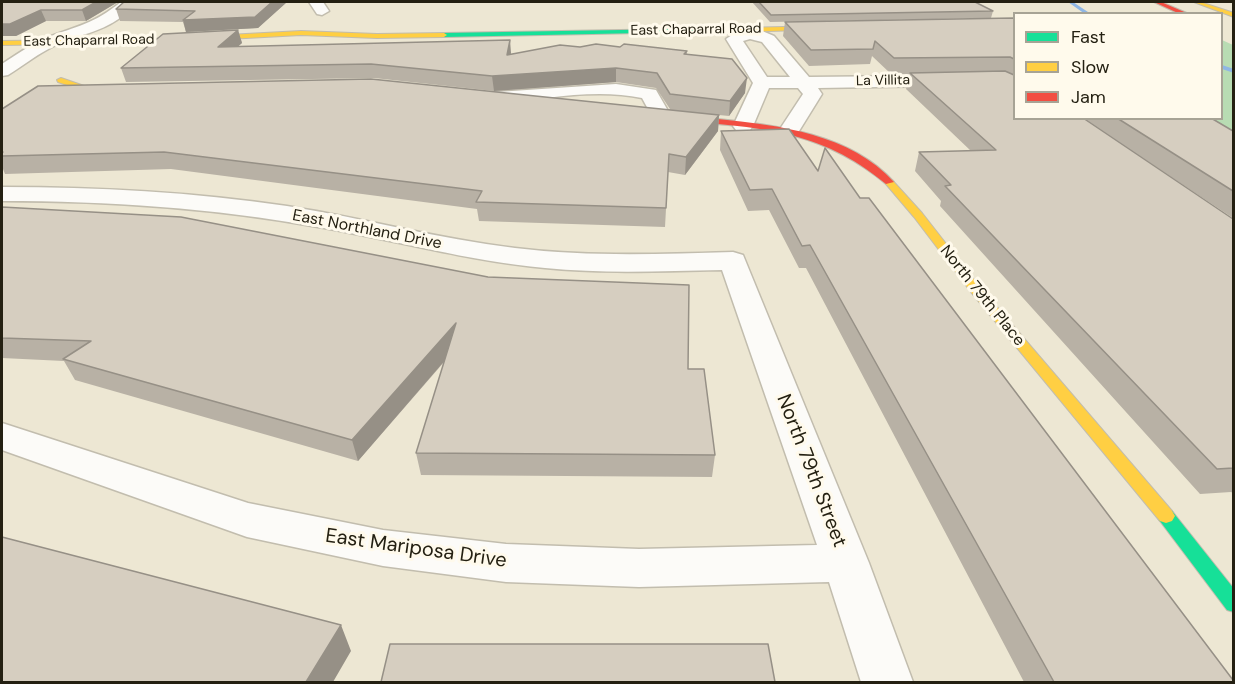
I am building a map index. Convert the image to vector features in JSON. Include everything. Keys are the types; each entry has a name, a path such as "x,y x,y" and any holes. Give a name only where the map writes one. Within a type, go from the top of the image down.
{"main road":[{"path":"1157,2 1181,12"},
{"path":"1196,2 1233,15"},
{"name":"East Chaparral Road","path":"2,43 176,40 241,34 352,33 377,36 839,27"},
{"path":"61,80 92,91 138,90"},
{"path":"491,97 567,106"},
{"path":"655,116 789,132"},
{"name":"North 79th Place","path":"789,132 827,141 851,152 873,166 893,186 975,289 1194,548 1233,604"}],"street":[{"path":"2,71 50,42 81,34 109,19 129,2"},
{"path":"50,42 50,35 92,11"},
{"path":"743,126 762,83 734,39 770,28"},
{"path":"727,29 768,39 813,94 789,132"},
{"path":"748,61 786,60"},
{"name":"La Villita","path":"762,83 1010,83"},
{"path":"491,97 639,91 649,94 655,116"},
{"name":"East Northland Drive","path":"2,194 69,193 280,213 496,254 548,261 733,261"},
{"name":"North 79th Street","path":"733,261 846,563 887,682"},
{"name":"East Mariposa Drive","path":"2,436 247,520 383,548 506,563 639,568 846,563"}],"green space":[{"path":"1223,40 1233,45 1233,148 1182,120 1223,120"}],"building":[{"path":"2,2 96,2 82,10 41,10 10,24 2,24"},
{"path":"124,2 272,2 255,17 183,20 195,11 116,9"},
{"path":"759,2 975,2 993,11 771,15"},
{"path":"1013,18 1013,58 894,58 875,41 873,49 811,50 785,22"},
{"path":"238,30 218,47 510,40 507,55 560,45 580,47 596,44 620,47 624,44 732,59 747,78 730,101 670,94 657,73 616,68 492,76 371,64 121,68 163,34"},
{"path":"1005,71 1013,75 1013,120 1086,120 1233,219 1233,468 1217,469 945,186 951,185 919,152 996,150 910,73"},
{"path":"371,79 719,115 686,157 669,154 666,208 476,202 482,191 164,152 2,156 2,109 38,86"},
{"path":"1120,120 1214,120 1233,131 1233,191"},
{"path":"789,129 818,171 825,148 860,198 869,198 1233,682 1054,682 810,245 802,246 772,189 750,190 721,131"},
{"path":"2,207 181,217 488,277 689,285 688,369 704,369 715,455 416,453 456,323 352,440 63,359 91,341 2,338"},
{"path":"2,537 341,625 306,682 2,682"},
{"path":"390,644 768,644 775,682 381,682"}],"waterway":[{"path":"1070,2 1086,12"},
{"path":"1223,67 1234,71"}],"traffic: fast":[{"path":"444,35 738,30"},
{"path":"1166,516 1234,604"}],"traffic: slow":[{"path":"1196,2 1234,15"},
{"path":"738,30 830,28"},
{"path":"2,43 154,41 301,33 377,36 444,35"},
{"path":"61,80 92,91 121,90"},
{"path":"889,182 918,215 975,289 1166,516"}],"traffic: jam":[{"path":"1157,2 1181,12"},
{"path":"674,118 760,127 816,139 842,149 866,163 889,182"}]}
